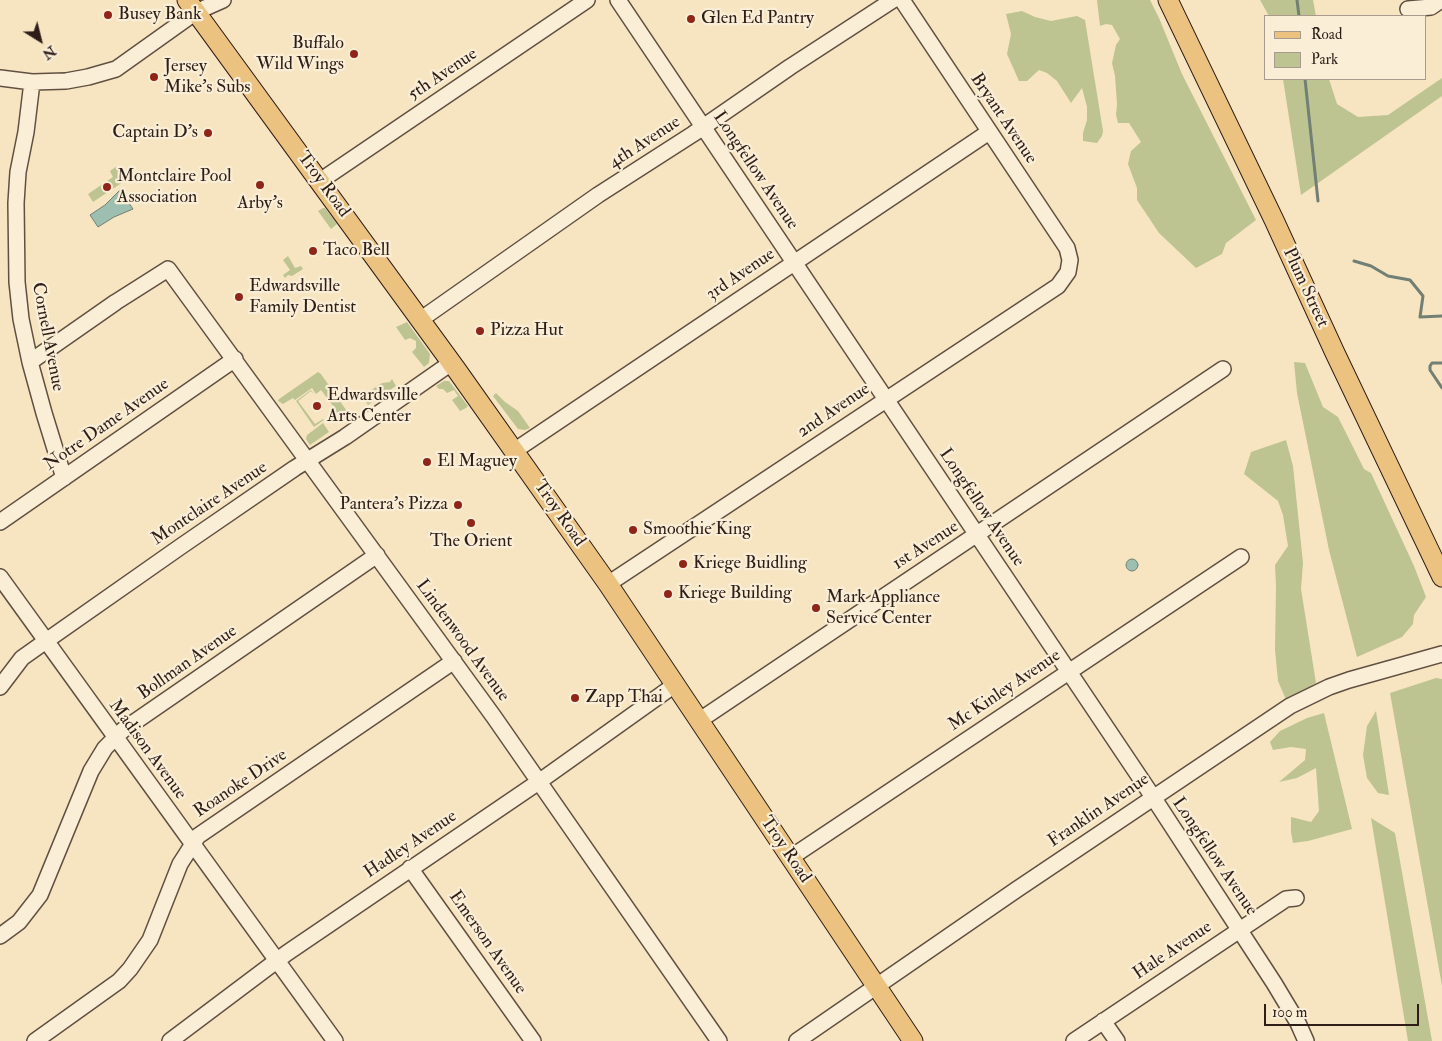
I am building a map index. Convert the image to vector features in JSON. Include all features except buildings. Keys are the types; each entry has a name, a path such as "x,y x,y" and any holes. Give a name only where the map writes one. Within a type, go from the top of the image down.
{"main road":[{"name":"Plum Street","path":"1168,0 1442,576"},
{"name":"Troy Road","path":"196,4 608,584 912,1041"}],"street":[{"path":"0,78 32,82 66,81 116,69 196,4 223,0"},
{"name":"5th Avenue","path":"320,181 587,0"},
{"name":"Longfellow Avenue","path":"618,0 1153,797 1284,999 1306,1041"},
{"name":"4th Avenue","path":"420,320 598,195 893,0"},
{"name":"Bryant Avenue","path":"902,0 1067,248 1070,260"},
{"path":"1408,9 1431,7 1441,0"},
{"name":"Cornell Avenue","path":"32,82 26,132 18,172 15,242 20,319 44,413 64,478"},
{"name":"3rd Avenue","path":"514,451 989,132"},
{"name":"2nd Avenue","path":"608,584 1058,286 1068,272 1070,260"},
{"name":"Lindenwood Avenue","path":"30,362 116,302 168,269 540,781 719,1041"},
{"name":"Notre Dame Avenue","path":"0,522 235,360"},
{"name":"Montclaire Avenue","path":"0,687 22,658 180,547 452,363"},
{"name":"1st Avenue","path":"700,720 1222,369"},
{"name":"Bollman Avenue","path":"0,936 19,922 40,895 91,771 97,759 115,738 123,730 377,555"},
{"name":"Mc Kinley Avenue","path":"790,858 1241,556"},
{"name":"Madison Avenue","path":"0,577 335,1041"},
{"name":"Franklin Avenue","path":"797,1041 1282,711 1310,695 1349,680 1442,654"},
{"name":"Roanoke Drive","path":"35,1041 119,980 130,969 150,940 177,871 198,836 454,661"},
{"name":"Hadley Avenue","path":"170,1041 277,961 410,868 540,781 676,684"},
{"name":"Emerson Avenue","path":"410,868 533,1041"},
{"name":"Hale Avenue","path":"1074,1041 1286,899 1296,898"},
{"path":"1103,1021 1117,1041"}],"green space":[{"path":"1097,0 1150,0 1182,74 1256,220 1226,243 1222,254 1196,268 1159,233 1137,200 1137,188 1128,164 1131,151 1141,142 1129,123 1118,123 1115,76 1112,63 1116,45 1120,39 1112,25 1100,26"},
{"path":"1260,0 1313,0 1316,15 1268,15"},
{"path":"1022,11 1051,21 1077,16 1085,20 1103,131 1097,143 1083,141 1087,120 1087,107 1082,88 1071,103 1057,81 1047,73 1039,70 1027,81 1019,81 1007,54 1011,34 1006,14"},
{"path":"1442,78 1442,96 1301,195 1283,80 1329,80 1337,104 1358,117 1388,115"},
{"name":"Montclaire Pool Association","path":"117,166 126,180 93,202 88,194 113,177 110,171"},
{"path":"325,208 337,224 331,229 318,211"},
{"path":"288,256 295,268 301,266 303,269 285,278 283,275 290,270 283,260"},
{"path":"407,322 430,354 429,363 424,367 412,352 416,348 416,341 410,338 405,340 396,327"},
{"path":"1294,362 1305,363 1323,407 1338,417 1364,469 1371,473 1414,566 1426,597 1414,615 1413,624 1402,637 1357,657 1329,550 1297,393"},
{"path":"318,372 351,417 343,423 321,390 316,394 312,388 295,400 293,398 283,404 278,401"},
{"path":"392,379 396,386 368,405 362,396 364,397 382,383 390,382"},
{"path":"444,381 449,381 468,406 466,408 460,411 452,400 458,396 454,390 447,393 436,386"},
{"path":"311,390 315,395 311,391 298,401 315,424 324,420 314,427 296,401"},
{"path":"496,393 518,411 530,428 525,430 518,429 493,396"},
{"path":"323,423 329,432 310,445 306,439 307,435"},
{"path":"1286,440 1293,466 1303,563 1301,589 1316,683 1287,702 1278,681 1275,650 1275,565 1288,546 1283,515 1278,501 1244,474 1251,452"},
{"path":"1436,678 1442,679 1442,986 1390,693"},
{"path":"1376,711 1389,795 1378,793 1367,778 1363,755 1367,726"},
{"path":"1324,713 1352,829 1308,841 1293,843 1291,817 1311,822 1319,811 1316,768 1297,778 1279,782 1305,760 1306,749 1291,747 1273,750 1270,742 1280,731 1307,718"},
{"path":"1371,818 1395,833 1432,1041 1408,1041"}],"shaded area":[{"path":"120,190 133,209 114,217 98,227 90,215 105,205"},
{"path":"1132,559 1138,565 1132,571 1126,565"}],"waterway":[{"path":"1297,0 1299,15"},
{"path":"1305,80 1318,201"},
{"path":"1354,261 1371,266 1388,276 1410,280 1423,296 1420,317 1442,316"},
{"path":"1442,363 1432,363 1430,366 1430,370 1442,388"}],"place":[{"name":"Busey Bank","path":"108,15"},
{"name":"Glen Ed Pantry","path":"691,19"},
{"name":"Buffalo Wild Wings","path":"354,54"},
{"name":"Jersey Mike's Subs","path":"154,77"},
{"name":"Captain D's","path":"208,133"},
{"name":"Arby's","path":"260,185"},
{"name":"Montclaire Pool Association","path":"107,187"},
{"name":"Taco Bell","path":"313,251"},
{"name":"Edwardsville Family Dentist","path":"239,297"},
{"name":"Pizza Hut","path":"480,331"},
{"name":"Edwardsville Arts Center","path":"317,406"},
{"name":"El Maguey","path":"427,462"},
{"name":"Pantera's Pizza","path":"458,505"},
{"name":"The Orient","path":"471,523"},
{"name":"Smoothie King","path":"633,530"},
{"name":"Kriege Buidling","path":"683,564"},
{"name":"Kriege Building","path":"668,594"},
{"name":"Mark Appliance Service Center","path":"816,608"},
{"name":"Zapp Thai","path":"575,698"}]}
